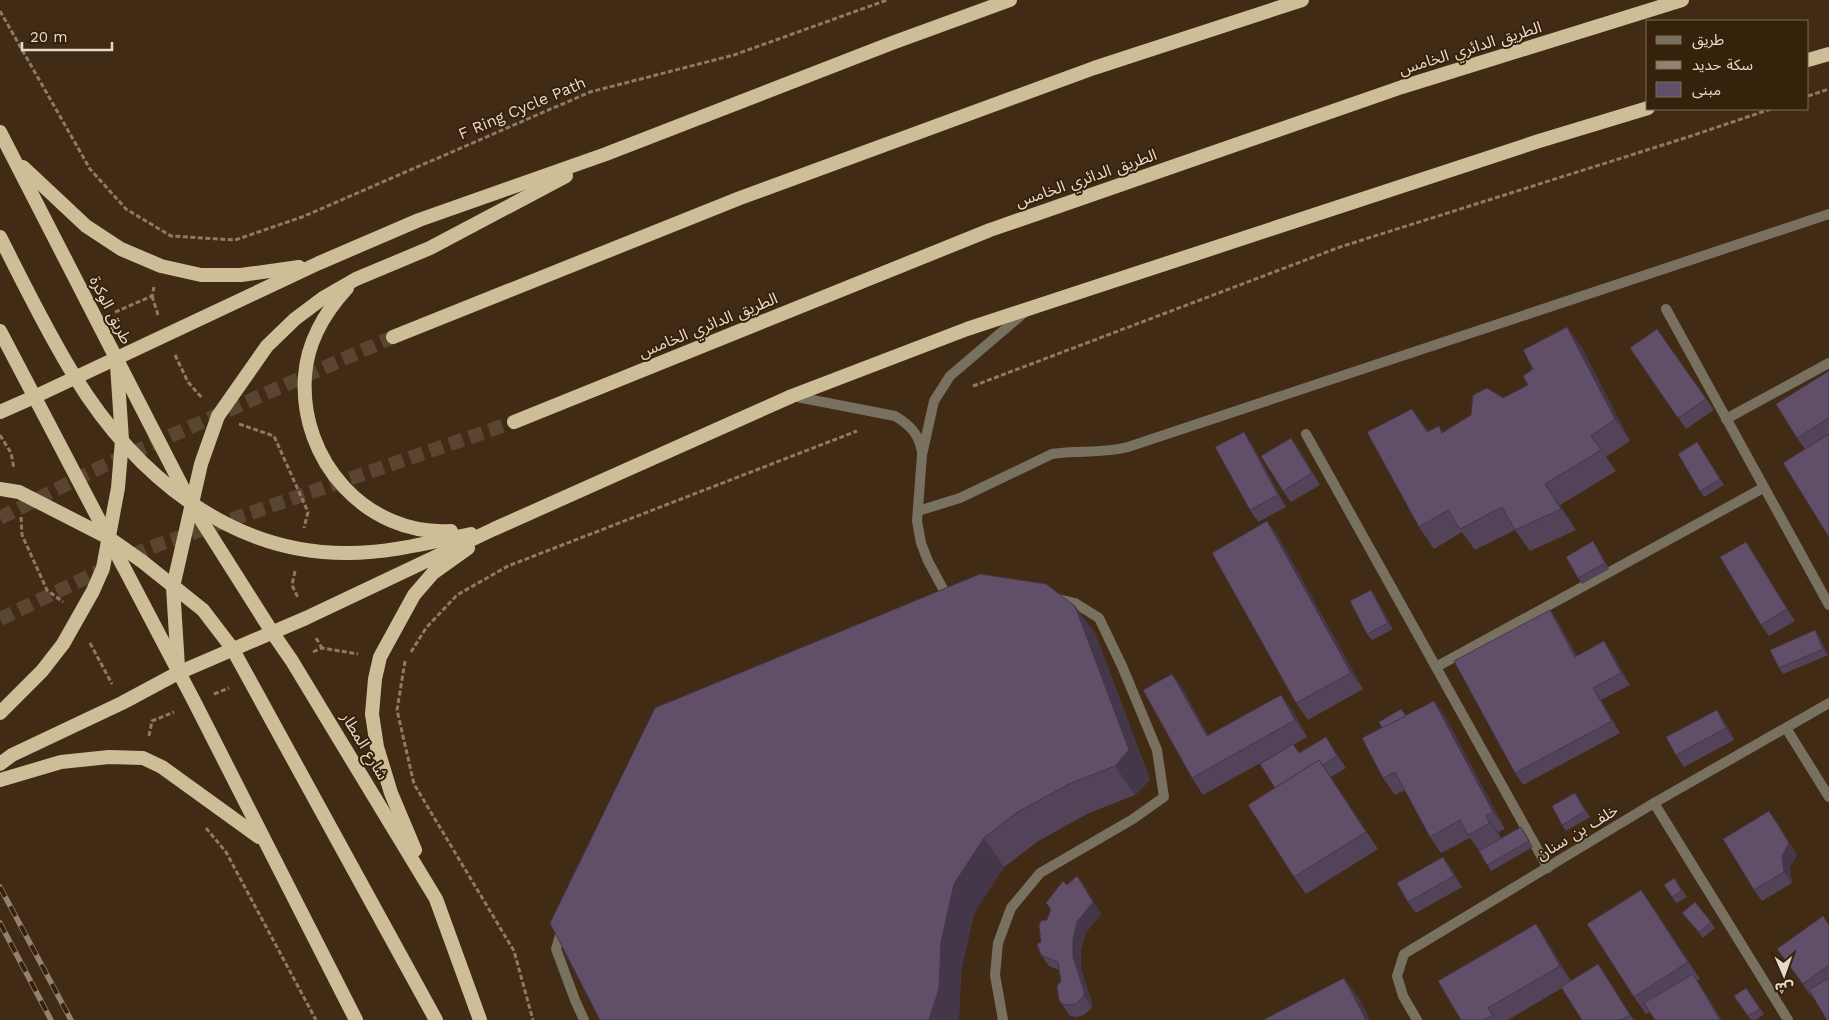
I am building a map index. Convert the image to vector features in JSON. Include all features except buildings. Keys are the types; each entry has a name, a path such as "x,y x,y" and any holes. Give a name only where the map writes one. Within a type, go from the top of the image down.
{"highway":[{"path":"0,412 319,263 419,220 606,154 1010,0"},
{"path":"393,337 740,198 1094,68 1302,0"},
{"name":"الطريق الدائري الخامس","path":"514,422 990,230 1402,87 1682,0"},
{"path":"1809,60 1829,54"},
{"path":"0,764 12,755 122,703 178,673 232,648 306,618 494,529 792,396 967,329 1539,141 1646,109"},
{"name":"طريق الوكرة","path":"0,132 191,504"},
{"path":"178,673 173,587 201,464 218,416 267,346 295,319 323,298 356,279 430,248 606,154"},
{"path":"14,158 86,226 121,249 161,266 201,275 276,271 319,263"},
{"path":"0,237 54,341 75,378 99,413 152,472 191,504 235,529 269,542 300,550 348,553 396,550 494,529"},
{"path":"356,279 331,306 313,340 307,366 305,375 306,413 317,449 336,480 364,506 396,523 433,532 494,529"},
{"path":"0,331 195,703 356,1020"},
{"path":"0,713 42,672 63,644 93,591 103,568 118,488 122,440 117,358"},
{"path":"0,489 19,492 109,538 143,562 203,610 232,648 436,1020"},
{"name":"شارع المطار","path":"191,504 292,661 436,899 480,1020"},
{"path":"436,899 391,793 376,748 372,714 375,679 380,657 420,588 433,573 494,529"},
{"path":"0,780 60,762 109,757 143,758 162,767 263,840"}],"street":[{"path":"918,511 960,498 1052,454 1071,452 1095,453 1128,447 1829,214"},
{"path":"951,602 928,562 921,543 918,521 922,456 934,401 941,388 960,366 1030,308"},
{"path":"1666,309 1829,605"},
{"path":"1726,419 1829,363"},
{"path":"792,396 895,416 906,422 915,432 921,443 922,456"},
{"path":"1306,434 1548,868"},
{"path":"1436,667 1763,488"},
{"path":"1003,1020 995,975 998,943 1011,908 1040,873 1133,819 1164,797 1157,750 1122,666 1099,618 1075,603 1051,597"},
{"name":"خلف بن سنان","path":"1417,1020 1403,996 1398,976 1404,954 1654,804 1829,703"},
{"path":"1786,728 1829,797"},
{"path":"1654,804 1788,1020"},
{"path":"566,920 556,950 584,1020"}],"path":[{"name":"F Ring Cycle Path","path":"0,11 90,169 126,209 171,236 235,240 302,217 590,92 734,55 887,0"},
{"path":"1809,96 1829,89"},
{"path":"971,387 1340,247 1768,110"},
{"path":"152,296 165,336 188,382 218,416 274,436 308,512 292,585 306,618 322,648"},
{"path":"411,653 426,628 457,595 508,566 858,430"},
{"path":"0,435 11,453 19,492 22,535 47,590 80,615 93,651 122,703 152,721"},
{"path":"380,657 405,661 397,710 414,784 514,951 533,1020"},
{"path":"200,822 226,852 316,1020"}],"tunnel":[{"path":"0,518 105,465 393,337"},
{"path":"0,619 146,549 514,422"}],"railway":[{"path":"0,887 71,1020"},
{"path":"0,923 51,1020"}]}
